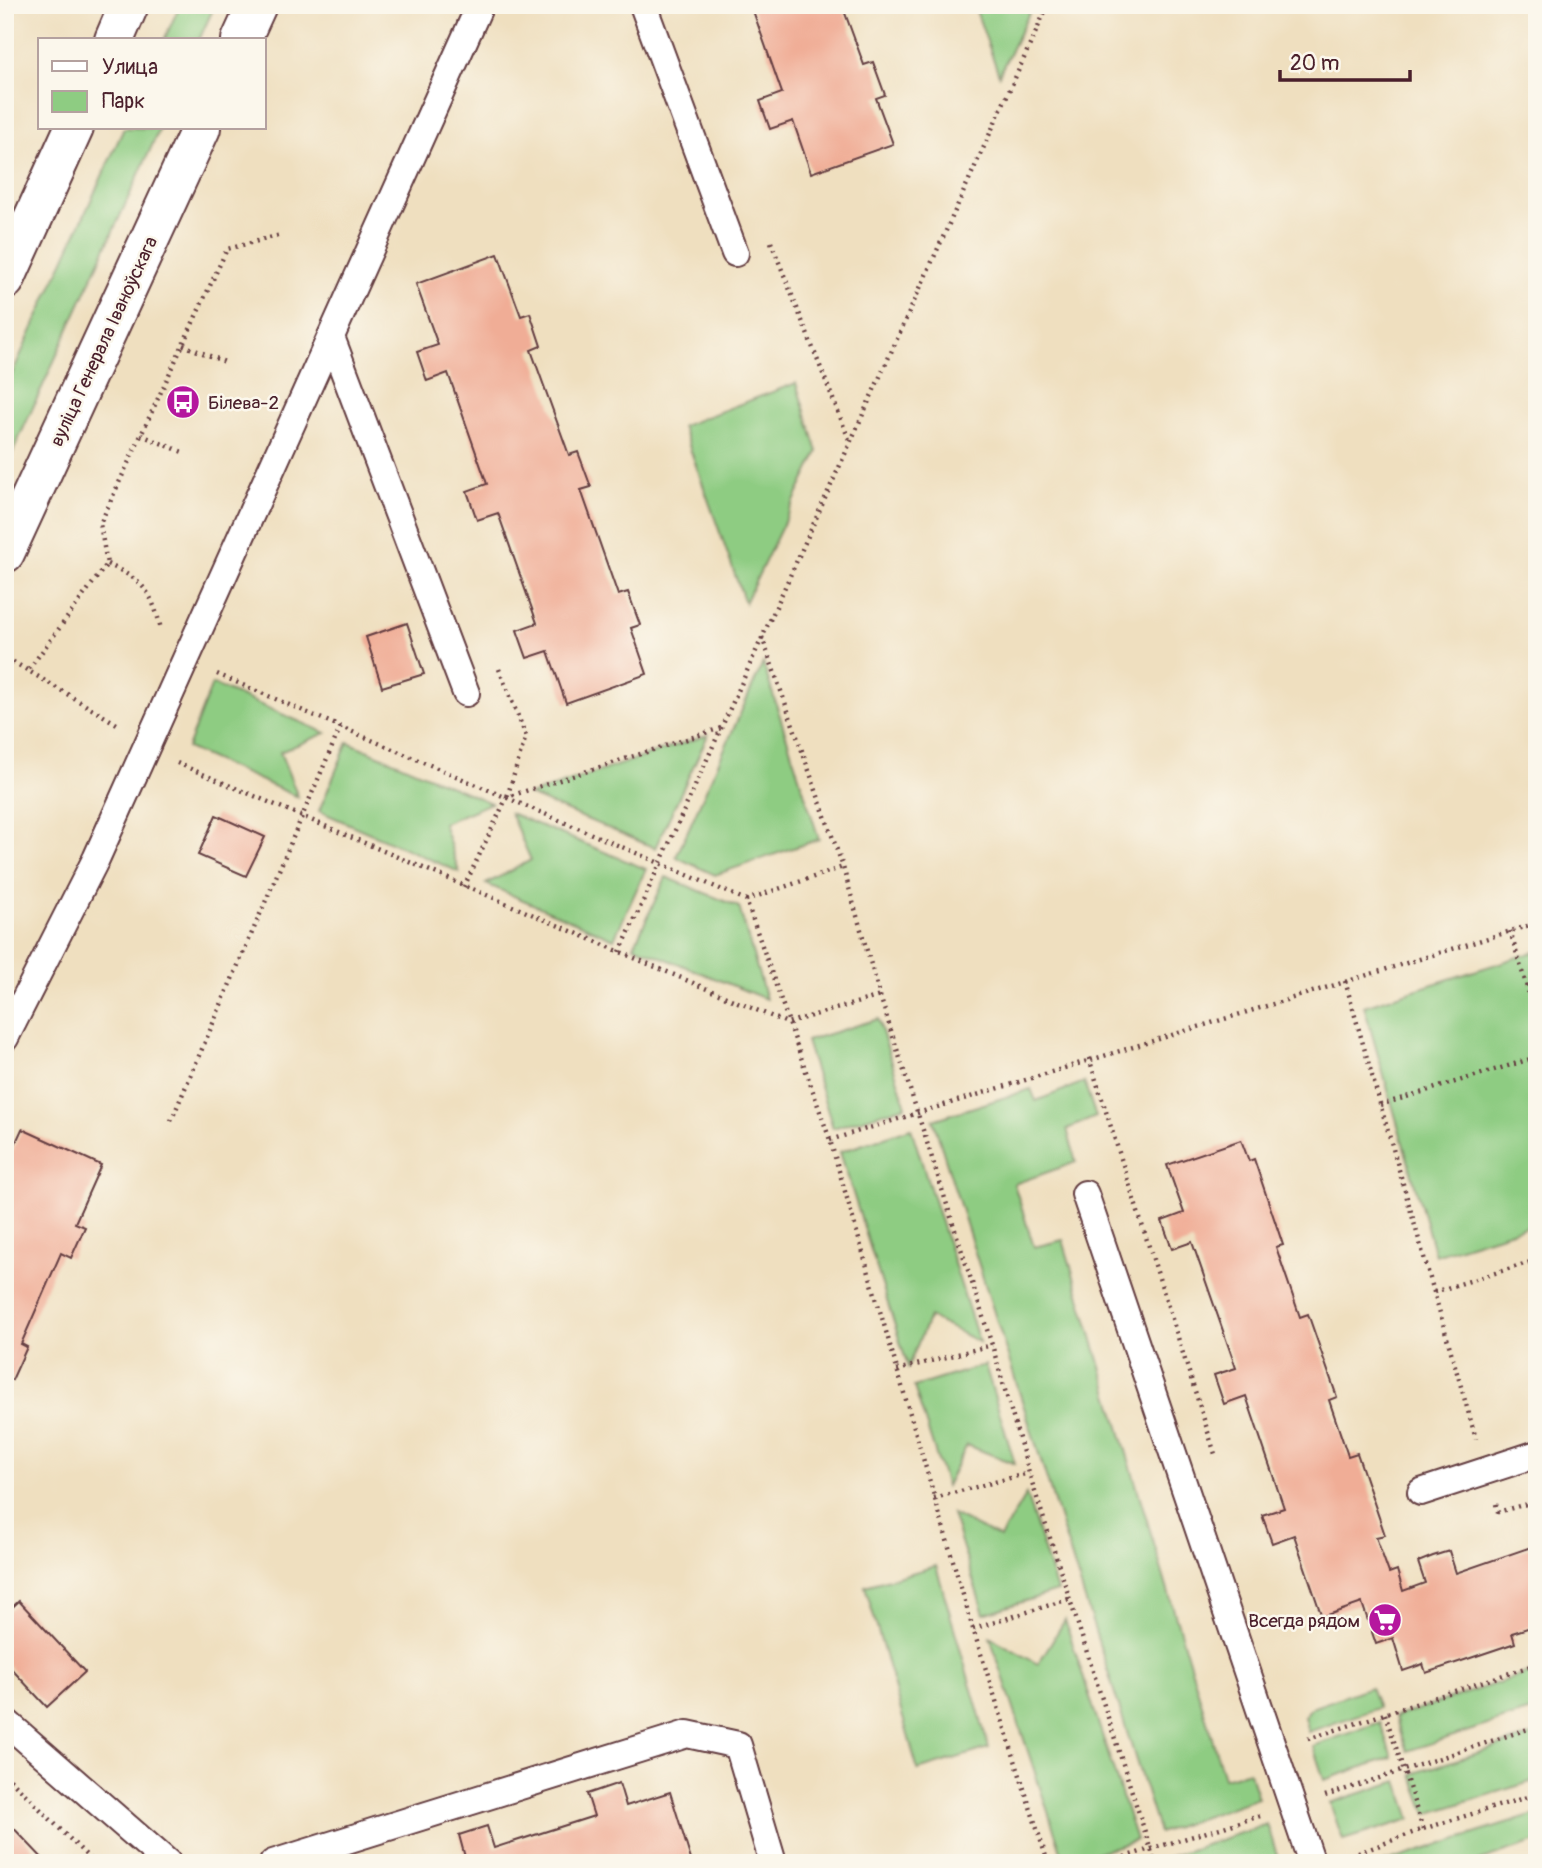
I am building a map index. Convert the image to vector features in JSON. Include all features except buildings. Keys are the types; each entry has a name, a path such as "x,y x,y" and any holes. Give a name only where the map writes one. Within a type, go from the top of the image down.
{"main road":[{"path":"242,38 257,5"},
{"path":"5,280 73,130"},
{"name":"вуліца Генерала Іваноўскага","path":"5,554 200,130"}],"lane":[{"path":"5,1038 96,859 480,5"},
{"path":"643,5 735,253"},
{"path":"331,337 466,693"},
{"path":"1085,1194 1312,1863"},
{"path":"1421,1492 1537,1454"},
{"path":"5,1721 168,1863"},
{"path":"273,1863 687,1734 738,1745 773,1863"}],"path":[{"path":"620,952 1048,5"},
{"path":"29,669 107,564 100,524 227,248 281,235"},
{"path":"183,345 225,362"},
{"path":"141,435 185,453"},
{"path":"107,564 134,576"},
{"path":"762,637 843,867 880,996 992,1345 1029,1473 1155,1863"},
{"path":"7,658 29,669 175,762 787,1023 880,996"},
{"path":"214,673 746,900 843,867"},
{"path":"171,1121 341,726"},
{"path":"464,887 506,797 722,728"},
{"path":"746,900 830,1140 973,1629 1048,1863"},
{"path":"830,1140 1537,923"},
{"path":"1510,931 1537,1021"},
{"path":"1345,981 1498,1512 1537,1501"},
{"path":"1380,1105 1537,1057"},
{"path":"1434,1292 1537,1260"},
{"path":"897,1370 992,1345"},
{"path":"934,1498 1029,1473"},
{"path":"973,1629 1069,1599"},
{"path":"1305,1741 1537,1664"},
{"path":"1385,1714 1423,1829"},
{"path":"5,1774 94,1863"},
{"path":"1343,1859 1423,1829 1537,1794"}],"green space":[{"path":"180,5 215,5 200,38 165,38"},
{"path":"974,5 1033,5 999,75"},
{"path":"123,130 159,130 5,469 5,389"},
{"path":"796,383 818,452 745,603 682,426"},
{"path":"763,663 819,839 715,875 676,857"},
{"path":"212,684 326,733 280,752 298,797 187,748"},
{"path":"708,735 655,848 529,795"},
{"path":"348,742 491,803 443,823 459,872 319,811"},
{"path":"510,813 646,869 614,939 486,884 531,860"},
{"path":"666,877 739,907 766,999 634,946"},
{"path":"1537,951 1537,1223 1435,1255 1364,1006"},
{"path":"878,1019 906,1106 833,1128 806,1041"},
{"path":"1084,1082 1096,1117 1067,1129 1076,1162 1014,1184 1034,1247 1063,1240 1224,1778 1249,1771 1258,1798 1159,1833 933,1120 1031,1089 1036,1101"},
{"path":"911,1128 979,1342 929,1317 908,1367 840,1152"},
{"path":"985,1365 1015,1464 967,1445 946,1486 914,1387"},
{"path":"1026,1494 1057,1591 984,1614 952,1514 1000,1538"},
{"path":"936,1566 989,1748 918,1770 865,1586"},
{"path":"1065,1620 1136,1840 1065,1863 990,1637 1038,1664"},
{"path":"1537,1670 1537,1709 1407,1751 1395,1717"},
{"path":"1370,1687 1378,1708 1308,1732 1304,1717 1311,1708"},
{"path":"1380,1722 1392,1757 1324,1780 1313,1746"},
{"path":"1537,1734 1537,1780 1427,1814 1412,1774"},
{"path":"1398,1781 1411,1819 1343,1840 1330,1803"},
{"path":"1537,1814 1537,1842 1473,1863 1383,1863"},
{"path":"1267,1824 1279,1861 1167,1863 1166,1858"}],"place":[{"name":"Білева-2","path":"183,402"},
{"name":"Всегда рядом","path":"1385,1620"}]}
